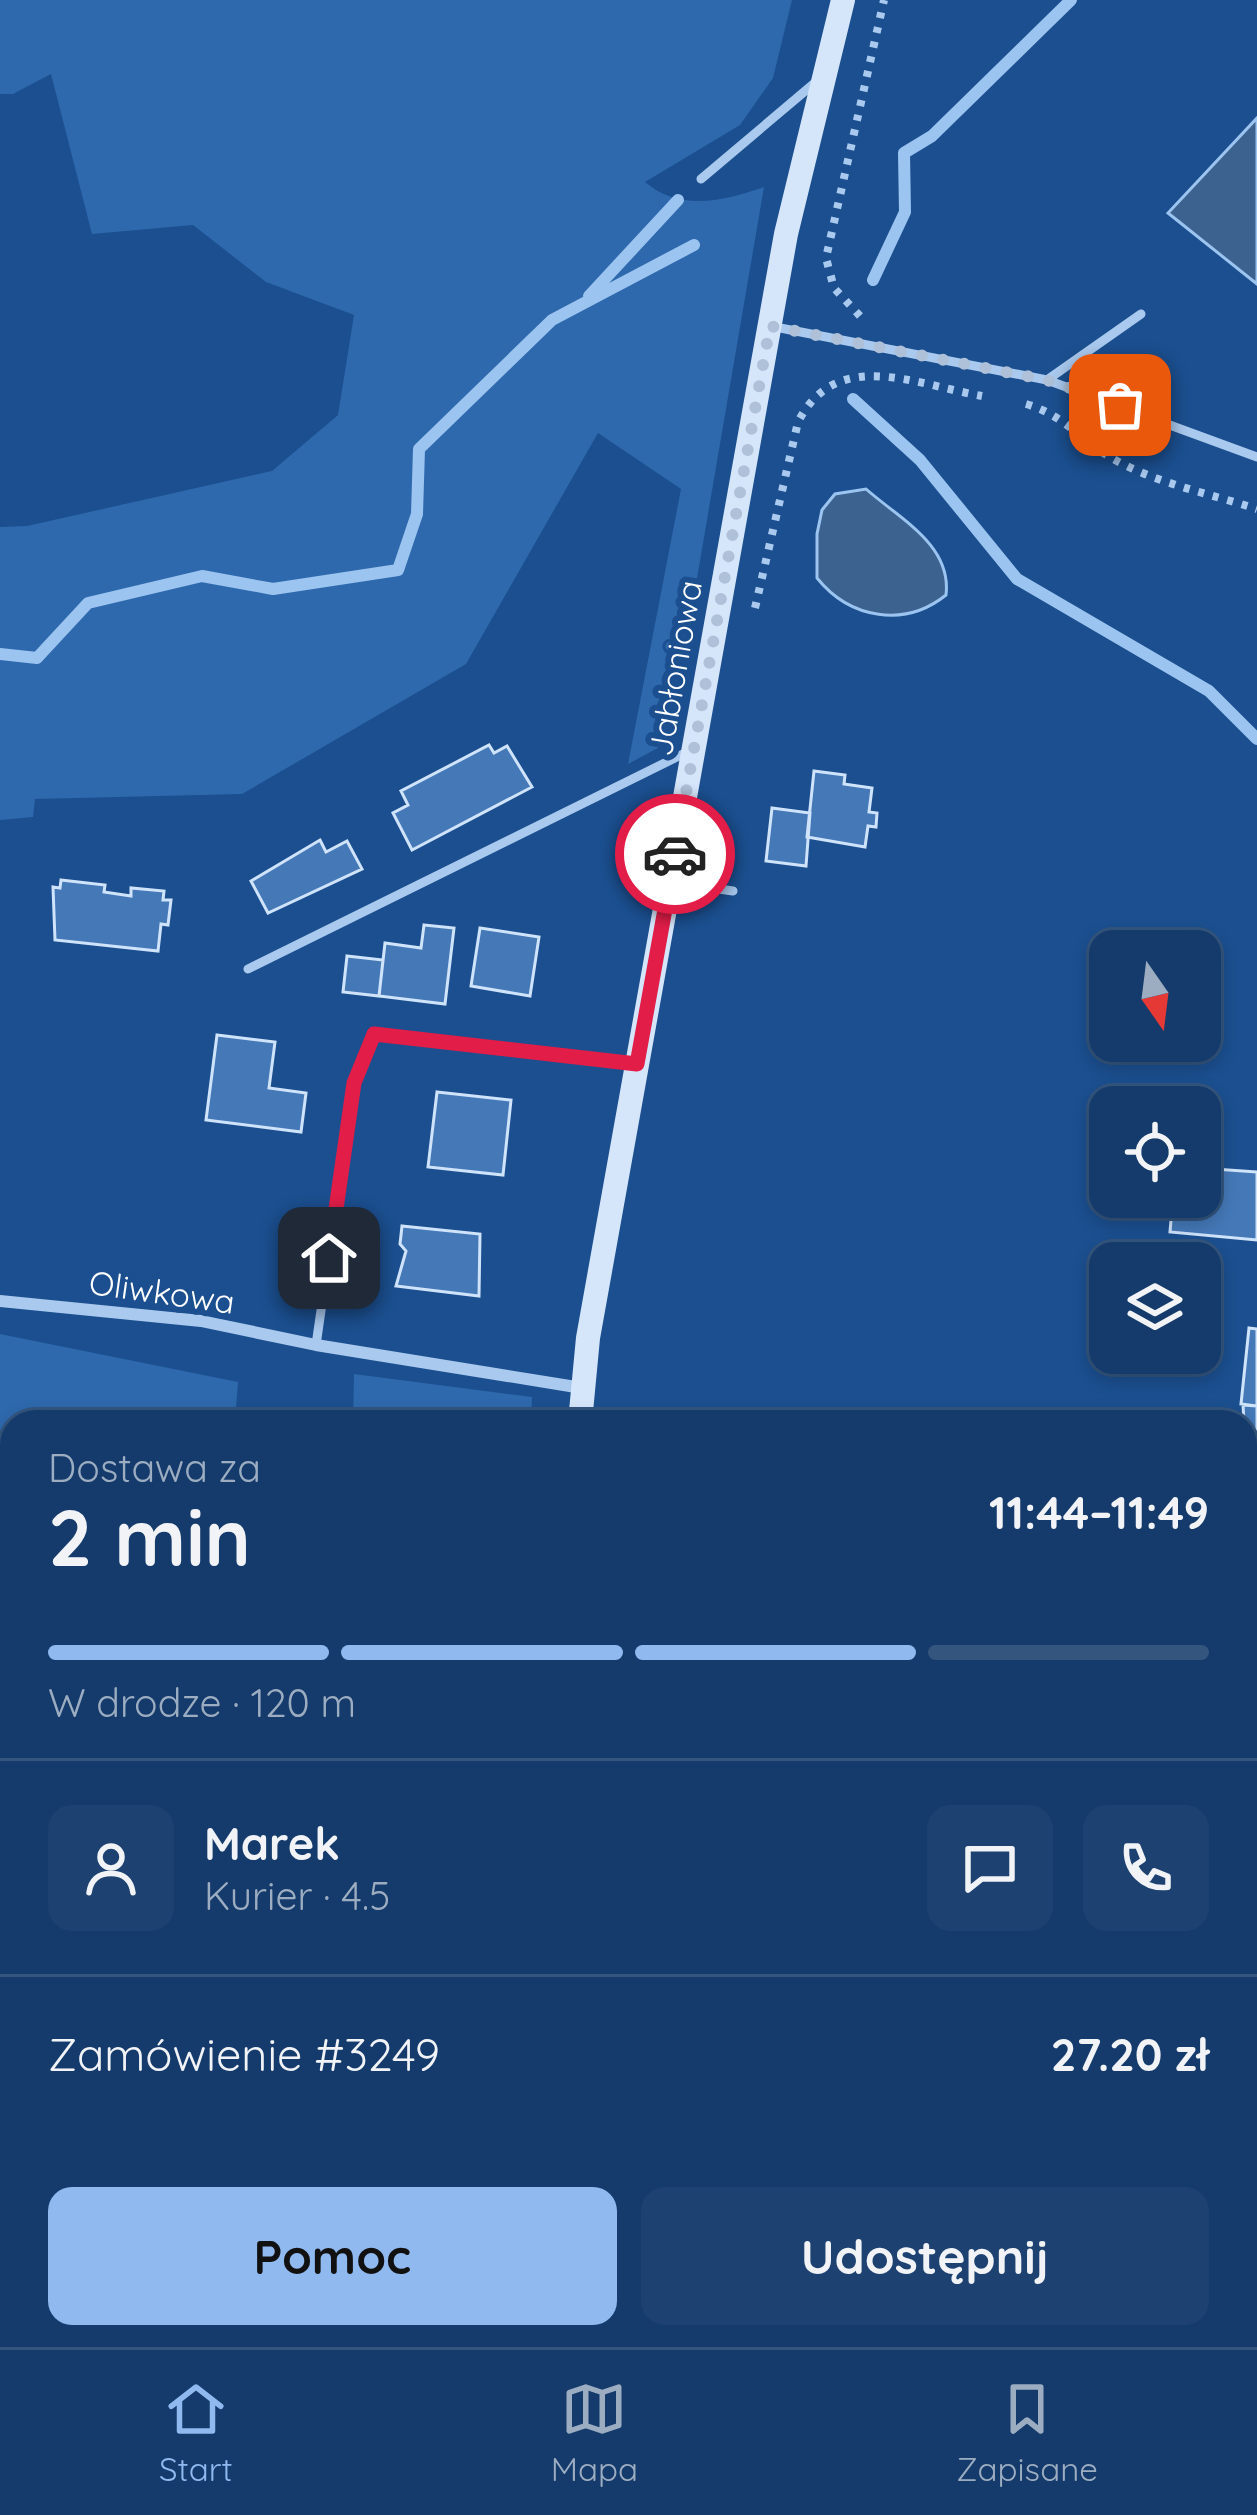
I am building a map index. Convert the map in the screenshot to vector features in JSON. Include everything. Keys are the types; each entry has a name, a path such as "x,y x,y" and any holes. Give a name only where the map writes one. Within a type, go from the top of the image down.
{"main road":[{"name":"Jabłoniowa","path":"581,1410 637,1064 770,326 843,0"}],"street":[{"name":"Oliwkowa","path":"0,1301 201,1321 316,1346 582,1388"}],"lane":[{"path":"701,178 825,74"},
{"path":"1047,380 1141,314"},
{"path":"770,326 1047,380 1257,457"},
{"path":"248,969 694,748"},
{"path":"670,882 733,891"},
{"path":"316,1346 354,1083 374,1034 637,1064"}],"path":[{"path":"851,313 834,288 826,258 884,0"},
{"path":"840,376 868,376 985,397"},
{"path":"1008,401 1063,418 1104,453 1135,469 1257,508"}],"shaded area":[{"path":"0,0 792,0 773,78 740,125 645,182 673,197 703,201 764,187 669,742 628,764 681,489 598,433 466,664 242,794 35,799 33,817 0,820 0,527 27,526 272,471 338,415 354,315 266,282 193,225 92,234 51,74 13,94 0,94"},
{"path":"1257,118 1257,284 1168,213"},
{"path":"866,489 932,547 946,577 946,595 913,612 878,614 845,603 817,578 822,510 835,494"},
{"path":"0,1334 238,1382 236,1410 0,1410"},
{"path":"354,1374 532,1397 531,1410 353,1410"}],"building":[{"path":"489,745 494,753 507,746 532,787 412,850 393,813 408,805 401,791"},
{"path":"814,771 845,775 844,784 872,788 869,812 877,813 876,827 868,826 865,847 807,837"},
{"path":"772,808 810,813 806,866 766,861"},
{"path":"320,840 326,852 347,841 362,869 268,913 251,881"},
{"path":"61,880 105,885 104,892 131,896 131,888 164,891 163,900 171,900 168,925 161,924 158,951 55,940 53,887 60,888"},
{"path":"424,925 454,928 445,1004 379,996 385,943 421,948"},
{"path":"480,928 539,937 530,996 471,986"},
{"path":"347,956 383,960 379,996 343,992"},
{"path":"217,1035 275,1042 269,1088 306,1093 301,1132 206,1120"},
{"path":"437,1092 511,1100 503,1175 428,1167"},
{"path":"1221,1169 1257,1172 1257,1240 1170,1232 1171,1218 1221,1218"},
{"path":"402,1226 480,1234 479,1296 396,1286 406,1251 400,1244"},
{"path":"1249,1328 1257,1329 1257,1406 1241,1404"}],"waterway":[{"path":"873,280 905,212 904,153 932,136 1071,0"},
{"path":"589,296 678,200"},
{"path":"0,654 37,658 88,603 202,576 273,589 398,570 417,514 419,449 552,320 694,245"},
{"path":"853,399 920,460 1017,579 1209,691 1257,739"}],"way so far":[{"path":"675,854 770,326 1047,380 1120,405"}],"route":[{"path":"329,1258 354,1083 374,1034 637,1064 675,854"}]}
